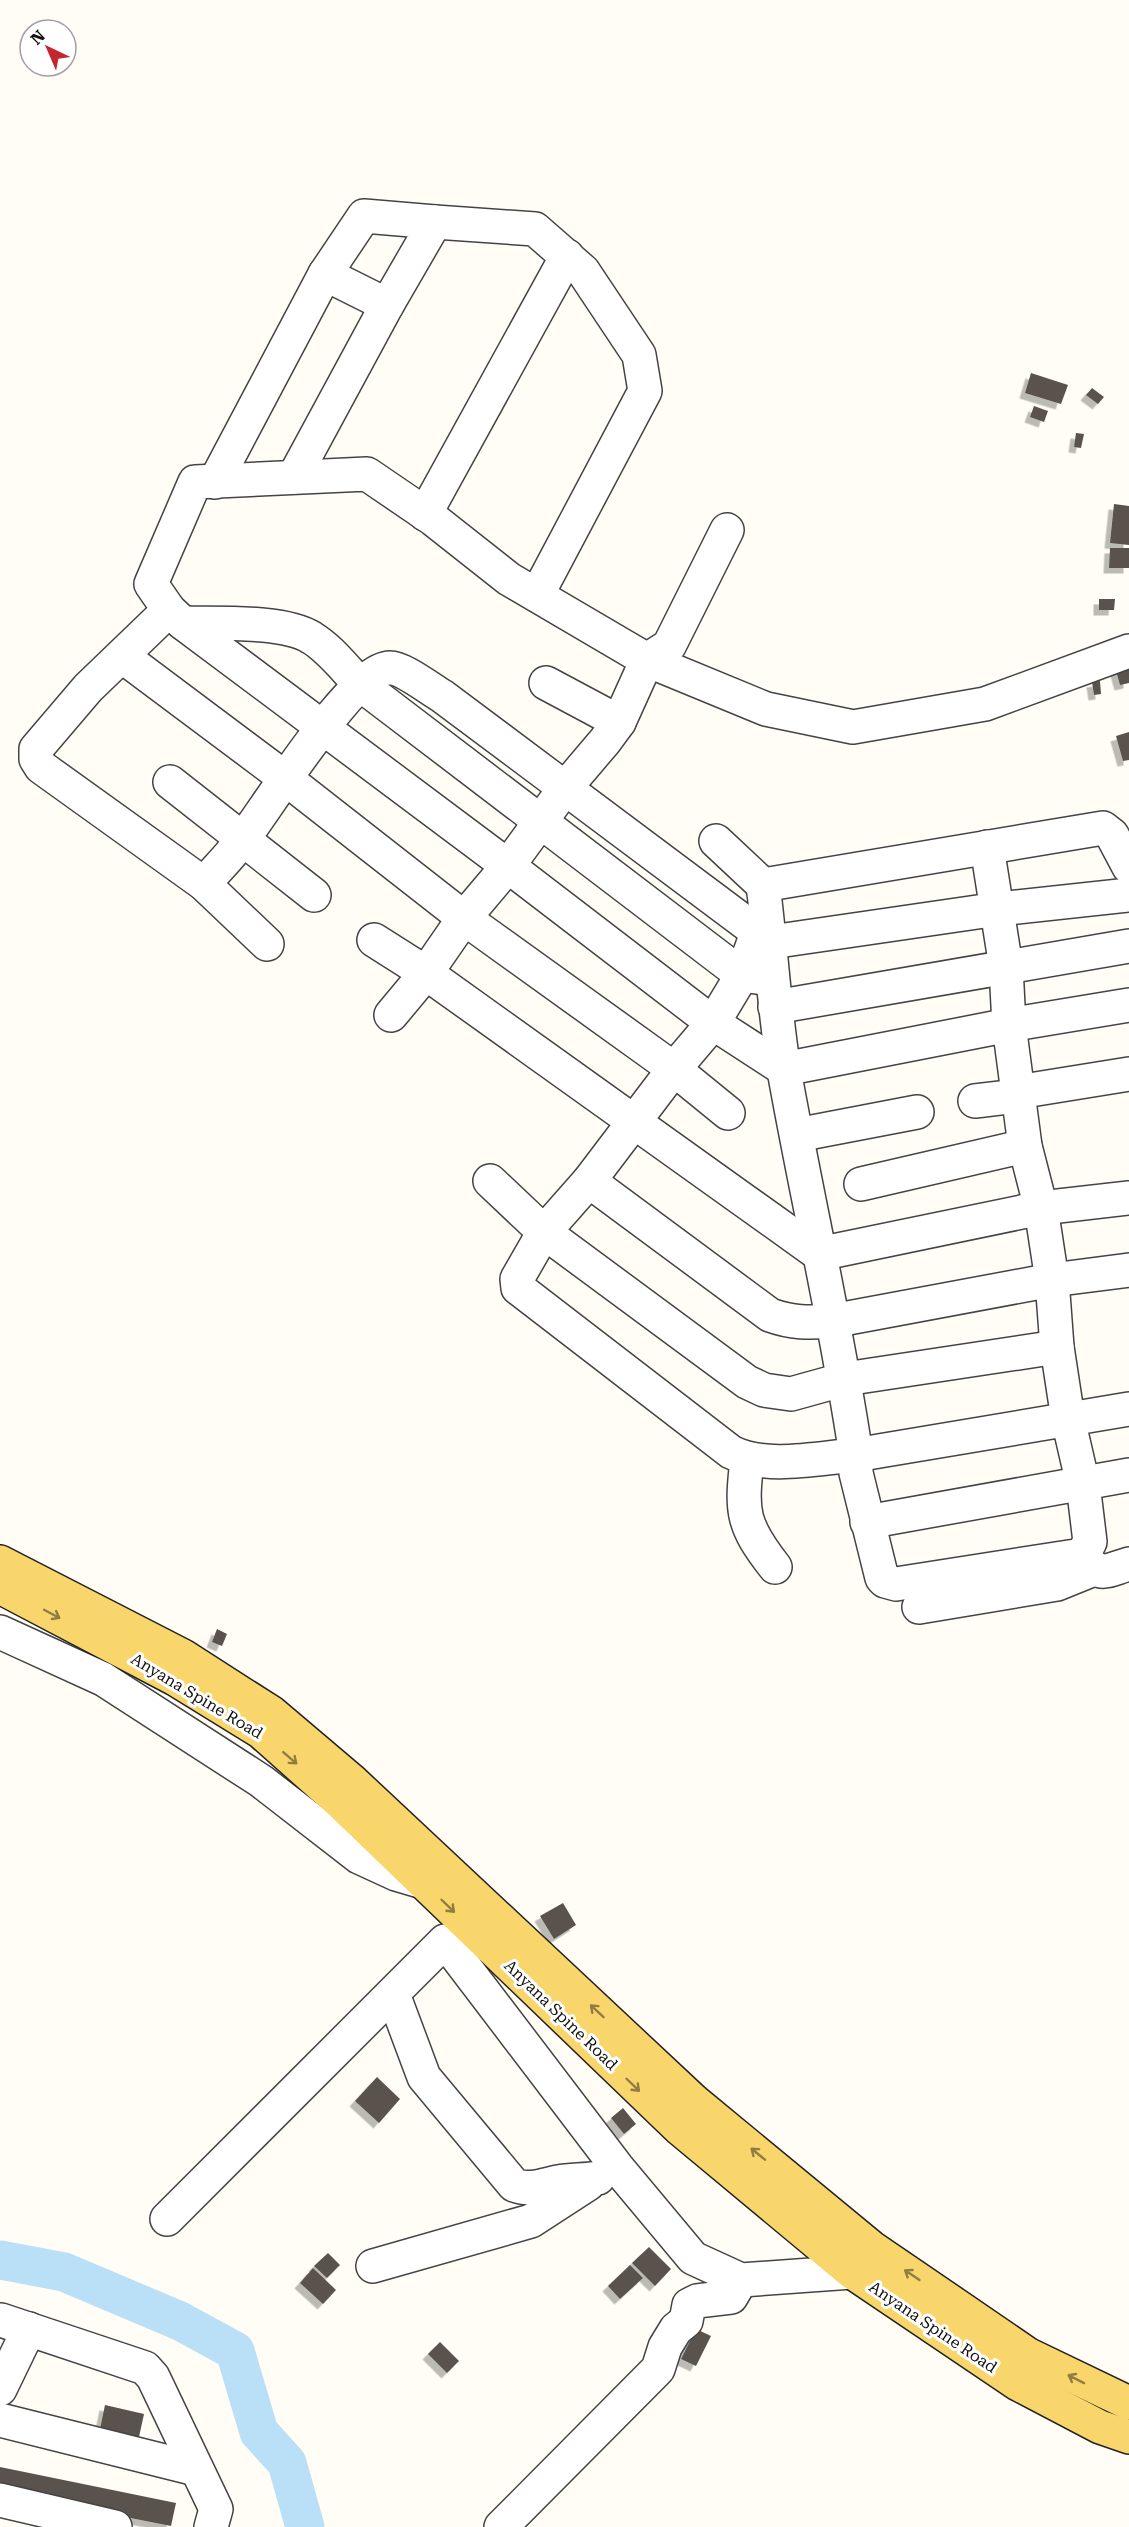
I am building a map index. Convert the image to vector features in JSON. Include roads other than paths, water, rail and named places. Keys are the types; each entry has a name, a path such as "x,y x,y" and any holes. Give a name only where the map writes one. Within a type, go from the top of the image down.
{"main road":[{"name":"Anyana Spine Road","path":"0,1563 183,1656 272,1713 351,1780 694,2101 871,2247 1029,2355 1129,2403"},
{"name":"Anyana Spine Road","path":"0,1587 175,1679 261,1732 341,1803 680,2129 852,2272 1018,2384 1100,2427 1129,2437"}],"street":[{"path":"215,482 325,274 364,216 535,229 583,271 639,355 645,391 537,595"},
{"path":"294,477 387,305 435,222"},
{"path":"425,514 567,256"},
{"path":"325,274 387,305"},
{"path":"1129,651 985,704 853,727 766,709 647,660 509,579 425,514 367,474 195,482 151,584 176,616 323,729 508,866 713,1023 784,1070 1009,1025 1129,1005"},
{"path":"392,1015 426,973 464,918 508,866 565,788 619,722 647,660 669,646 727,530"},
{"path":"267,944 204,884 41,767 36,759 36,749 88,688 122,656 176,616 299,631 315,639 360,684 541,822 764,987"},
{"path":"122,656 285,778 464,918 674,1070 728,1113"},
{"path":"204,884 243,839 285,778 360,684 382,670 392,668 442,696 764,938 1129,895"},
{"path":"546,683 619,722"},
{"path":"170,782 314,895"},
{"path":"763,885 1103,828 1112,835 1129,867"},
{"path":"716,841 763,885 764,987 784,1070 845,1379 856,1455 856,1473 882,1578 896,1584 1088,1562 1101,1572 1129,1564"},
{"path":"919,1607 1057,1584 1088,1562 1090,1542 1083,1484 1068,1419 1057,1347 1052,1280 1041,1208 1025,1146 1009,1025 1006,967 987,847"},
{"path":"374,939 426,973 819,1254 1041,1208 1129,1198"},
{"path":"1129,946 1006,967 764,987 713,1023 589,1181 544,1232 517,1280 518,1288 523,1294 731,1452 747,1460 767,1462 856,1455 1129,1409"},
{"path":"975,1101 1129,1074"},
{"path":"797,1135 917,1112"},
{"path":"861,1184 1025,1146"},
{"path":"490,1181 544,1232 747,1382 764,1390 791,1394 845,1379 1057,1347"},
{"path":"589,1181 770,1315 801,1323 832,1321 1052,1280 1129,1270"},
{"path":"747,1460 742,1497 745,1521 756,1543 775,1567"},
{"path":"867,1522 1129,1476"},
{"path":"0,1632 103,1679 261,1781 360,1857 396,1874 423,1882"},
{"path":"167,2219 445,1941 608,2173 693,2258 741,2280 852,2272"},
{"path":"393,1994 424,2077 514,2185 533,2188 608,2173"},
{"path":"373,2266 531,2221 608,2173"},
{"path":"501,2527 658,2369 665,2347 676,2329 686,2321 689,2305 697,2301 731,2297 741,2280"},
{"path":"0,2389 15,2325 146,2368 153,2377 216,2509 210,2527"},
{"path":"0,2420 196,2469"},
{"path":"0,2500 115,2527"}],"waterway":[{"path":"0,2260 64,2272 180,2321 235,2351 259,2432 287,2463 305,2527"}]}
